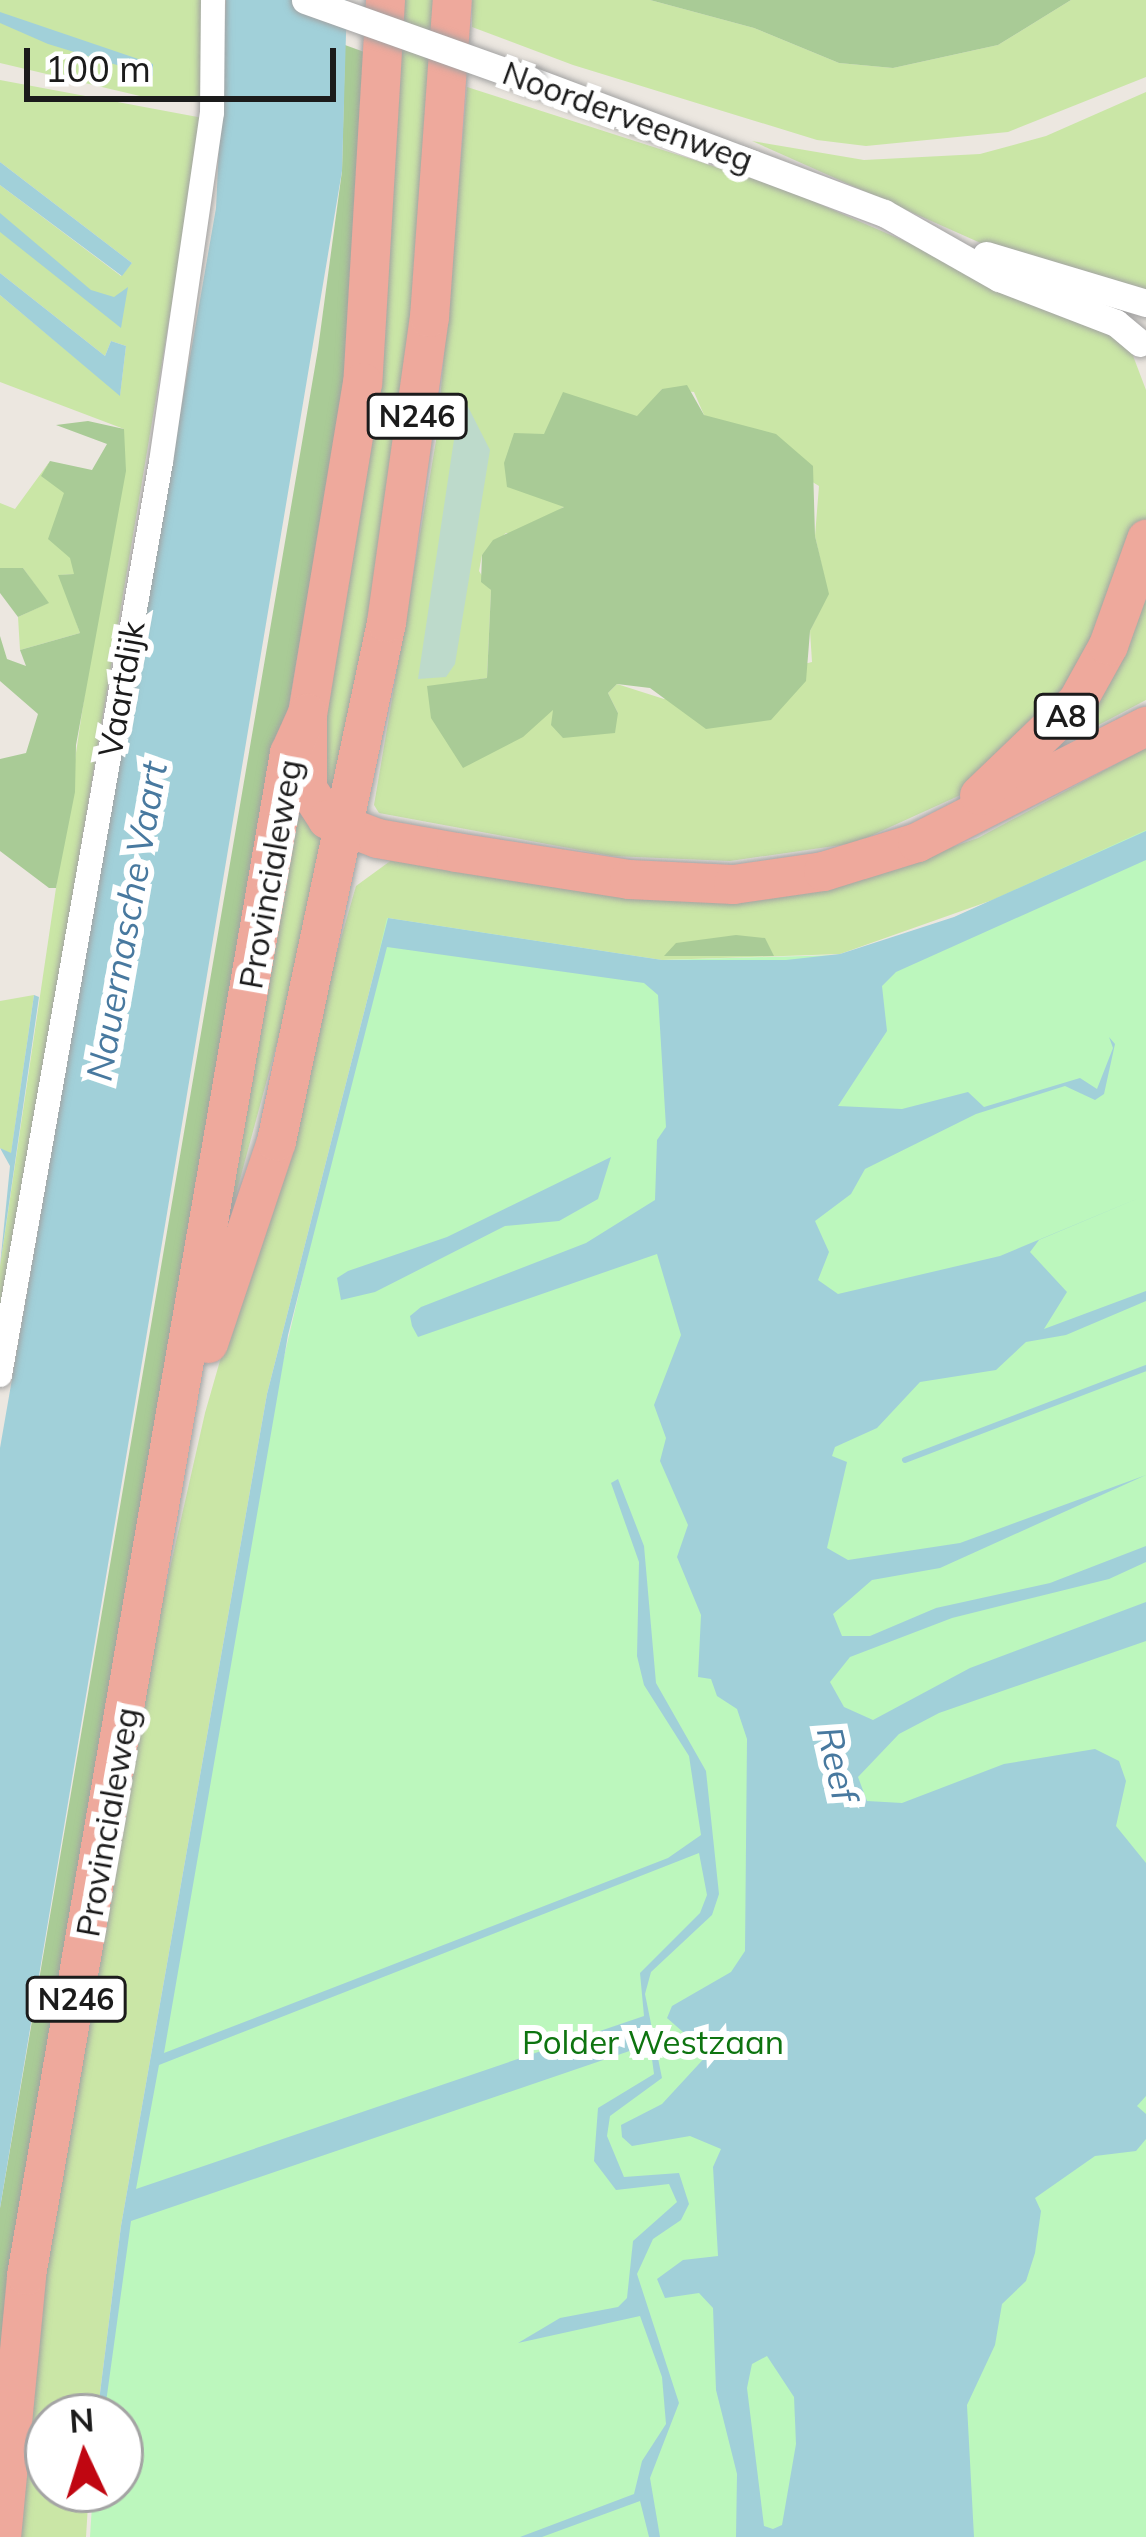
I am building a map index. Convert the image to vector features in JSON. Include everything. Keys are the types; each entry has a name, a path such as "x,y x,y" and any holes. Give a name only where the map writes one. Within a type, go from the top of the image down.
{"highway":[{"path":"343,828 314,806 307,788 307,713 364,366 386,0"},
{"name":"N246","path":"343,828 417,418 452,0"},
{"name":"A8","path":"917,842 1016,766 1069,712 1108,645 1146,539"},
{"name":"Provincialeweg","path":"1,2537 26,2275 171,1463 289,753 307,713"},
{"name":"A8","path":"343,828 608,876 715,884 823,871 917,842 1146,726"},
{"name":"Provincialeweg","path":"171,1463 276,1141 343,828"}],"street":[{"name":"Vaartdijk","path":"0,1375 164,439 212,113 213,0"},
{"name":"Noorderveenweg","path":"304,0 820,185 947,244 999,278 1116,323 1144,343"},
{"name":"Noorderveenweg","path":"947,244 1146,303"}],"green space":[{"path":"0,0 204,0 206,102 157,100 0,63"},
{"path":"401,0 434,0 433,74 401,424 340,799 318,774 316,748 385,336"},
{"path":"472,0 650,0 754,28 839,63 893,68 998,45 1071,0 1146,0 1146,77 1008,132 866,146 817,140 573,65 472,27"},
{"path":"650,0 1071,0 998,45 893,68 839,63 754,28"},
{"path":"345,45 367,53 348,361 0,2394 0,2208 318,349 342,171"},
{"path":"0,80 203,118 0,1328 0,1266 124,429 0,382 0,295 120,395 126,346 111,341 105,356 0,273 0,185 121,276 132,263 0,162"},
{"path":"467,87 787,190 1112,331 1132,353 1146,390 1146,522 1089,668 965,793 855,843 730,861 612,856 379,813 374,805 437,435","holes":["662,389 694,392 704,415 819,486 815,536 828,594 810,631 812,662 664,699 617,684 608,693 618,713 427,687 487,678 491,590 479,571 482,555 506,533 522,533 565,506"]},
{"path":"1146,92 1146,291 1012,257 752,141 864,160 980,154 1046,136"},
{"path":"687,385 704,415 776,434 813,466 815,536 829,594 810,631 806,681 771,720 706,729 650,688 617,684 608,693 618,713 615,733 563,738 551,725 553,710 523,737 463,768 431,718 427,686 487,678 491,590 481,582 482,555 493,540 564,507 507,487 504,463 514,433 544,434 563,392 637,416 662,389"},
{"path":"461,393 490,450 455,664 446,677 418,679"},
{"path":"88,421 124,429 126,471 76,745 75,792 56,888 49,888 0,851 0,759 26,753 38,714 0,681 0,636 7,659 26,666 20,650 80,633 58,575 74,574 70,558 48,539 64,493 41,476 50,461 92,470 107,444 56,425"},
{"path":"50,461 42,476 65,493 75,574 60,575 80,633 20,650 18,617 48,603 23,568 0,568 0,503 15,509"},
{"path":"0,568 23,568 49,603 18,617 0,593"},
{"path":"1146,599 1146,700 1074,738 1115,669"},
{"path":"1146,748 1146,831 1018,891 840,954 662,960 388,918 267,1394 121,2226 100,2393 24,2393 24,2513 88,2513 86,2537 12,2537 25,2377 124,1826 133,1732 205,1413 356,886 393,859 625,897 915,860 978,838"},
{"path":"295,811 332,841 222,1245"},
{"name":"Polder Westzaan","path":"1146,830 1146,2537 90,2537 92,2513 144,2513 144,2393 102,2393 133,2161 264,1442 387,918 661,960 839,955 953,918"},
{"path":"736,935 765,938 774,956 664,956 676,943"},
{"path":"34,995 11,1154 0,1148 0,1001"}],"water":[{"name":"Nauernasche Vaart","path":"226,0 347,0 342,171 0,2208 0,1448 216,208"},
{"path":"0,12 153,64 153,76 48,44 0,23"},
{"path":"0,162 132,263 122,276 0,185"},
{"path":"0,213 91,290 114,297 128,287 121,328 0,232"},
{"path":"0,273 105,356 111,341 126,346 120,396 0,295"},
{"name":"Reef","path":"1146,831 1146,860 896,972 882,986 887,1031 838,1106 902,1109 968,1092 984,1107 1080,1078 1097,1089 1113,1048 1109,1037 1115,1044 1104,1094 1095,1100 1065,1086 976,1114 865,1169 851,1194 815,1221 829,1252 818,1280 838,1294 1000,1256 1146,1195 1039,1240 1030,1252 1067,1292 1044,1329 1146,1291 1146,1301 1066,1335 1026,1342 996,1370 920,1382 877,1428 835,1447 832,1456 847,1462 827,1548 848,1560 960,1543 1146,1475 940,1568 872,1580 833,1614 842,1636 870,1636 936,1608 1050,1583 1146,1546 1146,1562 1109,1579 952,1618 850,1657 830,1682 844,1707 873,1720 970,1668 1146,1602 1146,1641 939,1713 899,1734 858,1777 867,1801 902,1803 1004,1764 1095,1749 1119,1761 1126,1781 1116,1826 1146,1863 1146,2096 1137,2106 1146,2114 1146,2139 1136,2151 1095,2156 1035,2198 1041,2211 1026,2281 1002,2304 995,2345 967,2405 974,2537 736,2537 737,2474 716,2390 713,2308 699,2293 665,2298 657,2279 683,2260 718,2256 713,2167 721,2149 690,2136 632,2146 622,2137 621,2125 662,2104 709,2053 706,2036 683,2032 667,2018 672,2006 731,1972 745,1951 747,1739 737,1709 717,1696 711,1679 698,1677 701,1615 677,1557 688,1525 660,1461 666,1438 654,1405 681,1335 657,1254 418,1337 412,1326 410,1316 421,1307 586,1243 655,1200 657,1140 666,1127 658,995 644,983 387,947 288,1335 164,2053 668,1858 701,1835 689,1756 644,1685 637,1656 639,1562 611,1483 618,1479 644,1546 656,1683 706,1771 719,1894 712,1915 651,1972 645,1994 662,2078 610,2116 607,2136 624,2177 679,2173 689,2204 681,2220 653,2239 637,2274 679,2403 650,2478 660,2537 649,2537 640,2501 542,2537 520,2537 634,2494 642,2461 666,2424 662,2377 640,2316 518,2343 560,2318 618,2307 627,2298 633,2241 677,2202 669,2184 616,2190 594,2161 598,2108 654,2074 650,2044 131,2221 107,2393 100,2393 121,2226 267,1394 388,918 662,960 786,960 840,954 954,917","holes":["699,1853 707,1895 700,1913 640,1973 644,2016 136,2189 159,2065","767,2356 794,2397 796,2444 782,2525 773,2529 764,2526 747,2388 752,2364"]},
{"path":"34,995 39,997 0,1266 10,1166 0,1148 11,1153"},
{"path":"611,1157 598,1199 559,1221 505,1226 375,1292 341,1300 337,1278 348,1271 447,1237"}],"waterway":[{"path":"905,1460 1146,1368"}]}
